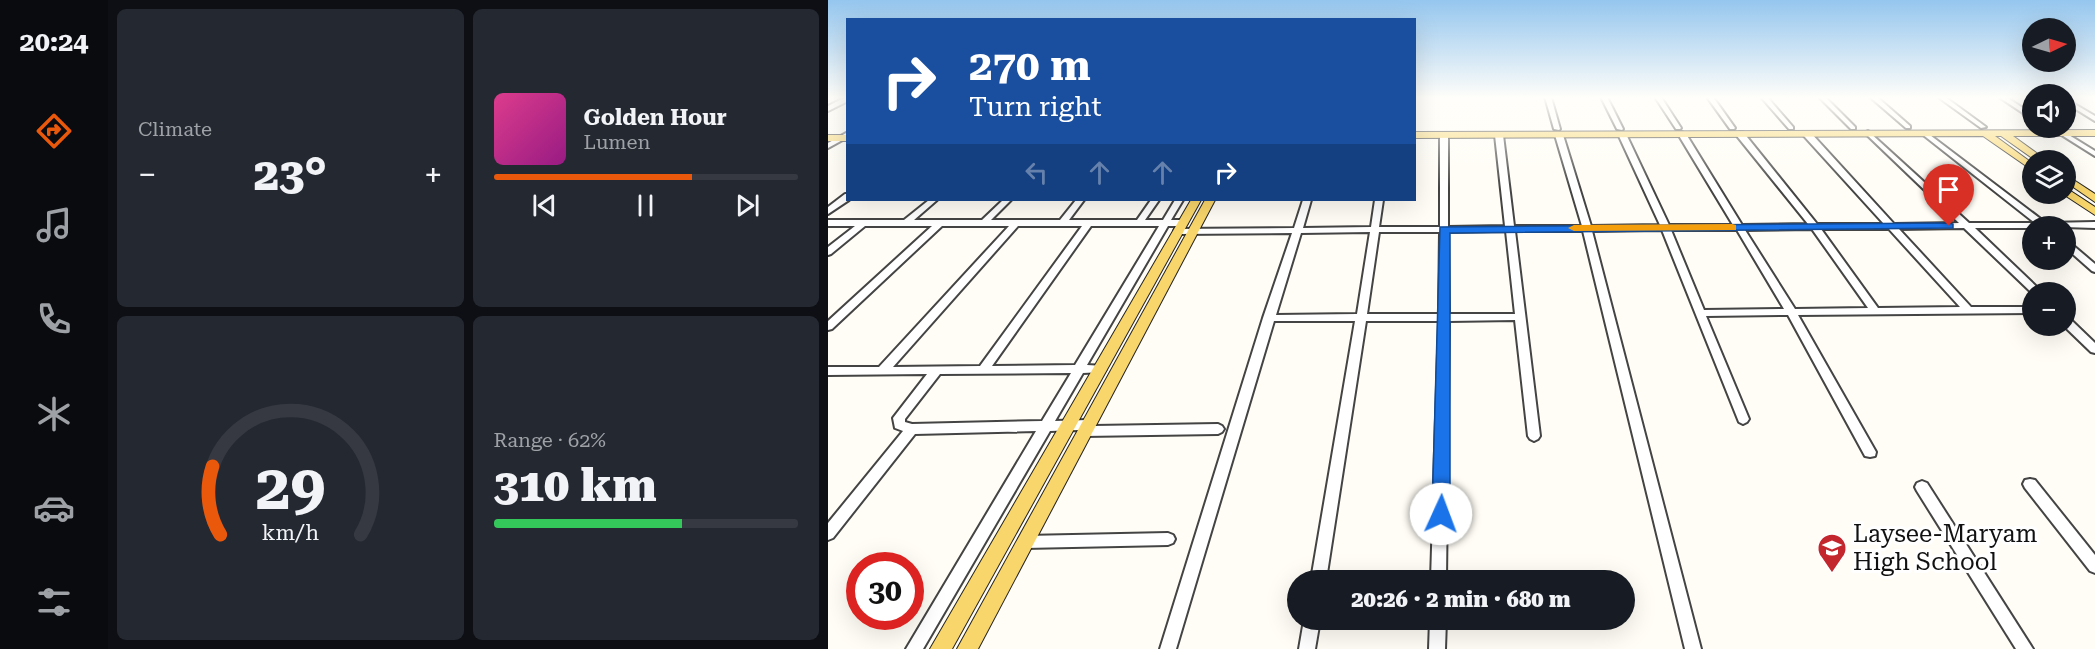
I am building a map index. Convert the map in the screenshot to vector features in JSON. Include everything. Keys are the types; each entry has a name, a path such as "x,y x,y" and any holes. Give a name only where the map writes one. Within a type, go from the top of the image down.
{"main road":[{"path":"1680,131 1732,128 1892,127"},
{"path":"1915,127 2022,132"},
{"path":"1416,130 1868,134 2022,128"},
{"path":"1984,130 2022,159"},
{"path":"2076,131 2095,133"},
{"path":"1416,135 1499,135 1537,132"},
{"path":"2003,133 2027,150"},
{"path":"828,138 845,136"},
{"path":"2076,185 2095,199"},
{"path":"2076,198 2095,212"},
{"path":"942,649 1195,201"},
{"path":"942,649 957,644 966,649 1086,428 1179,227 1209,201"},
{"path":"976,586 977,593 983,596 1001,587"}],"street":[{"path":"1557,127 1587,228 1693,649"},
{"path":"1619,127 1665,227 1743,419"},
{"path":"1678,127 1792,312 1870,452"},
{"path":"1980,127 1984,130"},
{"path":"1924,133 2031,216"},
{"path":"1740,134 1814,226 1874,310"},
{"path":"1807,134 1969,311"},
{"path":"1868,134 2027,282"},
{"path":"1439,570 1444,318 1444,135"},
{"path":"1499,135 1534,436"},
{"path":"828,146 845,136"},
{"path":"2074,138 2095,154"},
{"path":"828,211 846,198"},
{"path":"906,223 932,201"},
{"path":"984,223 1006,201"},
{"path":"1062,223 1079,201"},
{"path":"1140,222 1154,201"},
{"path":"914,649 1080,369 1179,227 1179,201"},
{"path":"1168,649 1268,318 1307,201"},
{"path":"1321,570 1379,201"},
{"path":"828,223 1140,222 1179,227 1374,231 2022,226"},
{"path":"828,327 940,223"},
{"path":"984,369 1088,223"},
{"path":"828,252 863,224"},
{"path":"883,370 1015,224"},
{"path":"2076,225 2095,225"},
{"path":"2076,252 2095,268"},
{"path":"1701,313 2022,310"},
{"path":"1268,318 1521,317"},
{"path":"2076,331 2095,349"},
{"path":"829,372 1100,369"},
{"path":"937,370 900,418 899,425 912,429 1046,425 1086,428 1218,429"},
{"path":"828,534 912,429"},
{"path":"2030,484 2095,566"},
{"path":"1922,487 2025,649"},
{"path":"1025,542 1168,539"},
{"path":"1307,649 1310,630"},
{"path":"1437,649 1438,630"}],"slow traffic":[{"path":"1574,228 1732,227"}],"place":[{"name":"Laysee-Maryam High School","path":"1832,574"}],"route":[{"path":"1441,514 1444,230 1949,226"}]}
